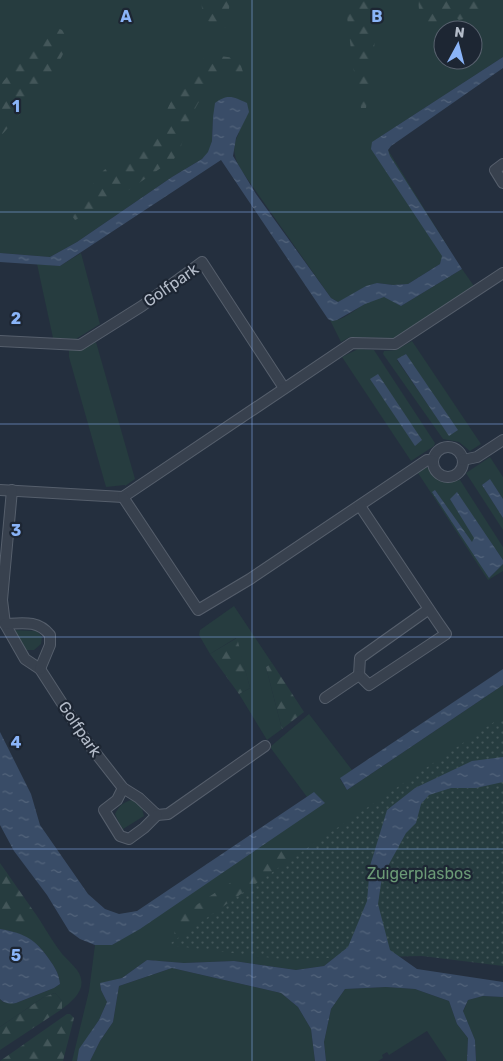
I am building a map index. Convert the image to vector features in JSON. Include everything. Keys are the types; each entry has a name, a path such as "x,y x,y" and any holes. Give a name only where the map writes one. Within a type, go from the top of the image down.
{"street":[{"path":"503,164 495,170 503,183"},
{"name":"Golfpark","path":"0,341 80,345 142,306 202,262 284,388"},
{"path":"0,490 123,497 352,343 395,344 503,273"},
{"path":"463,460 477,457 503,440"},
{"path":"449,447 458,451 463,460 461,470 457,475 449,478 440,476 434,470 433,461 435,454 440,449 449,447"},
{"path":"123,497 198,610 360,506 427,460 433,461"},
{"name":"Golfpark","path":"12,490 2,600 5,624 25,659 40,669 86,742 123,788 139,798 157,815"},
{"path":"360,506 446,634 369,685 359,675 360,658 429,609"},
{"path":"5,624 35,623 44,627 50,634 50,645 40,669"},
{"path":"325,698 359,675"},
{"path":"123,788 117,800 104,810 120,836 129,838 144,828 157,815 168,814 265,746"}],"green space":[{"path":"0,0 503,0 503,57 380,137 451,252 443,256 440,264 408,284 377,283 338,302 331,298 241,170 234,152 239,133 213,117 212,141 209,152 202,159 172,177 77,242 50,257 0,253"},
{"path":"202,0 230,0 225,28 214,25 207,20 202,11"},
{"path":"345,0 372,0 375,27 374,54 366,108 361,108 353,66"},
{"path":"419,0 496,0 479,13 465,19 459,20 447,12 442,20 433,20 433,26 424,21 419,10"},
{"path":"47,27 55,27 62,30 67,41 65,50 50,76 0,137 0,85 35,38"},
{"path":"212,55 235,58 243,72 241,74 219,74 205,91 191,116 181,146 174,159 104,207 75,220 72,216 72,210 104,170 146,148 156,136 170,103 196,62"},
{"path":"81,253 100,324 76,339 53,338 37,264 60,266"},
{"path":"462,269 474,286 394,338 350,337 341,342 330,320 343,318 377,298 384,297 401,306"},
{"path":"412,341 481,444 470,451 459,442 443,439 383,354 384,351 396,350","holes":["406,354 449,435 397,360"]},
{"path":"96,342 135,479 125,486 106,487 69,357 69,350 86,347"},
{"path":"358,349 374,350 435,443 434,446 411,461 342,357"},
{"path":"490,457 503,477 503,499 490,480 482,485 503,518 503,530 466,473"},
{"path":"427,467 441,480 460,480 503,547 503,560 457,493 451,499 475,538 472,543 435,490 489,578 503,564 503,571 488,580 418,473"},
{"path":"234,606 272,663 266,667 282,729 267,740 239,694 250,688 236,638 210,654 199,635 200,630"},
{"path":"11,630 37,631 42,637 41,644 34,650 24,650"},
{"path":"237,638 250,688 239,694 210,654"},
{"path":"272,663 304,712 282,729 266,667"},
{"path":"503,685 503,757 348,947 324,966 296,970 234,961 184,963 147,960 122,978 100,984 107,1002 99,1020 80,1049 77,1061 72,1061 89,991 95,945 112,945 314,792 307,797 270,747 309,714 352,770 340,779 347,790"},
{"name":"Zuigerplasbos","path":"503,716 503,966 422,956 281,959 168,945 294,857"},
{"path":"132,800 141,805 144,816 123,829 115,814 122,805"},
{"path":"285,847 304,864 189,945 174,935 178,917"},
{"path":"0,863 37,916 41,922 0,922"},
{"path":"0,922 41,922 60,951 80,976 81,987 72,1001 62,1009 62,1001 55,993 44,997 0,1027 0,999 3,1002 16,1003 60,984 56,970 41,948 30,939 17,933 0,929"},
{"path":"172,968 281,993 298,1007 311,1029 315,1061 90,1061 100,1041 113,1022 119,986"},
{"path":"386,987 415,989 449,1001 457,1024 468,1038 467,1061 447,1061 427,1031 389,1055 387,1052 382,1055 383,1058 378,1061 326,1061 324,1042 331,1009 345,989"},
{"path":"55,993 62,1001 62,1009 0,1050 0,1027 44,997"},
{"path":"483,996 503,997 503,1061 476,1061 475,1040 463,1012 468,1000"},
{"path":"67,1014 74,1018 63,1061 0,1061"}],"water":[{"path":"503,57 503,68 391,146 388,150 462,269 401,306 384,297 365,304 337,320 332,321 328,319 221,160 60,266 0,262 0,253 50,257 77,242 172,177 202,159 208,152 212,141 215,103 224,98 231,97 247,103 249,112 236,138 233,156 256,194 331,298 338,302 366,286 377,283 408,284 440,264 442,256 371,149 372,142"},
{"path":"406,354 458,430 449,436 397,359"},
{"path":"378,374 422,440 415,446 370,379"},
{"path":"490,479 503,499 503,518 482,485"},
{"path":"435,490 472,542 474,538 450,499 457,492 503,560 503,564 489,578 432,492"},
{"path":"503,669 503,685 347,790 340,778"},
{"path":"0,732 31,794 40,825 88,894 105,909 119,914 137,911 314,792 325,803 140,929 112,945 95,945 80,939 69,931 47,895 14,851 0,825"},
{"path":"503,757 503,782 476,788 451,788 429,795 421,804 416,823 406,833 382,877 378,904 390,950 417,969 503,982 503,997 483,996 468,1000 463,1011 475,1040 476,1061 467,1061 468,1038 457,1024 449,1001 415,989 386,987 345,989 331,1009 324,1042 326,1061 315,1061 311,1029 298,1007 281,993 172,968 119,986 113,1022 100,1041 90,1061 77,1061 79,1049 99,1020 107,1002 100,983 122,978 147,960 184,963 234,961 296,970 324,966 348,947 367,901 370,866 387,810 415,788 472,761"},
{"path":"0,929 23,935 41,948 54,967 60,984 16,1003 4,1002 0,999"}]}
